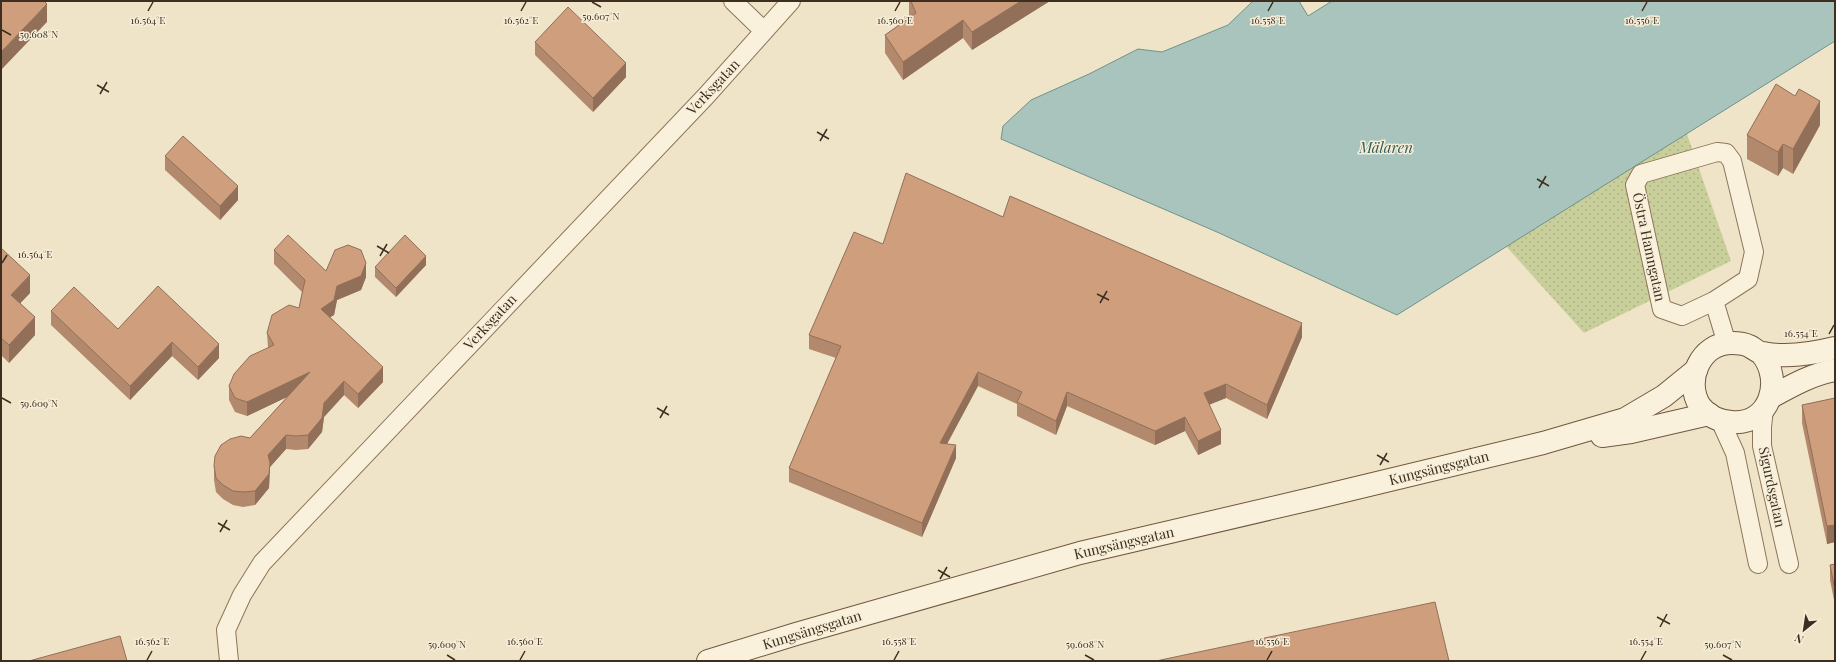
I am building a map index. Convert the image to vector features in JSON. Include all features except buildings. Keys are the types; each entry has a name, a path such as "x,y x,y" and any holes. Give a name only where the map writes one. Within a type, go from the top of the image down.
{"main road":[{"path":"1768,403 1773,384 1772,371 1768,361 1761,353 1748,345 1727,344 1712,349 1701,359 1696,370 1693,384 1696,397 1701,406 1714,417 1741,422 1754,418 1768,403 1824,372 1835,370"},
{"path":"1761,353 1809,355 1835,348"},
{"name":"Kungsängsgatan","path":"708,661 796,634 1080,553 1543,443 1625,419 1664,396 1696,370"},
{"name":"Kungsängsgatan","path":"1543,443 1631,432 1714,417"}],"street":[{"path":"733,1 764,31"},
{"name":"Verksgatan","path":"229,661 226,630 242,595 262,563 706,96 791,1"},
{"name":"Östra Hamngatan","path":"1717,152 1726,153 1732,161 1754,252 1748,278 1714,301 1682,316 1662,310 1635,185 1641,174 1717,152"},
{"path":"1714,301 1727,344"},
{"name":"Sigurdsgatan","path":"1768,403 1762,427 1762,446 1789,564"},
{"name":"Sigurdsgatan","path":"1714,417 1735,453 1758,564"}],"green space":[{"path":"1686,131 1731,261 1584,333 1504,244"}],"water":[{"name":"Mälaren","path":"1253,1 1299,1 1308,16 1332,1 1835,1 1835,41 1397,315 1217,232 1001,139 1003,126 1031,100 1089,74 1138,49 1162,52 1228,25"}]}
